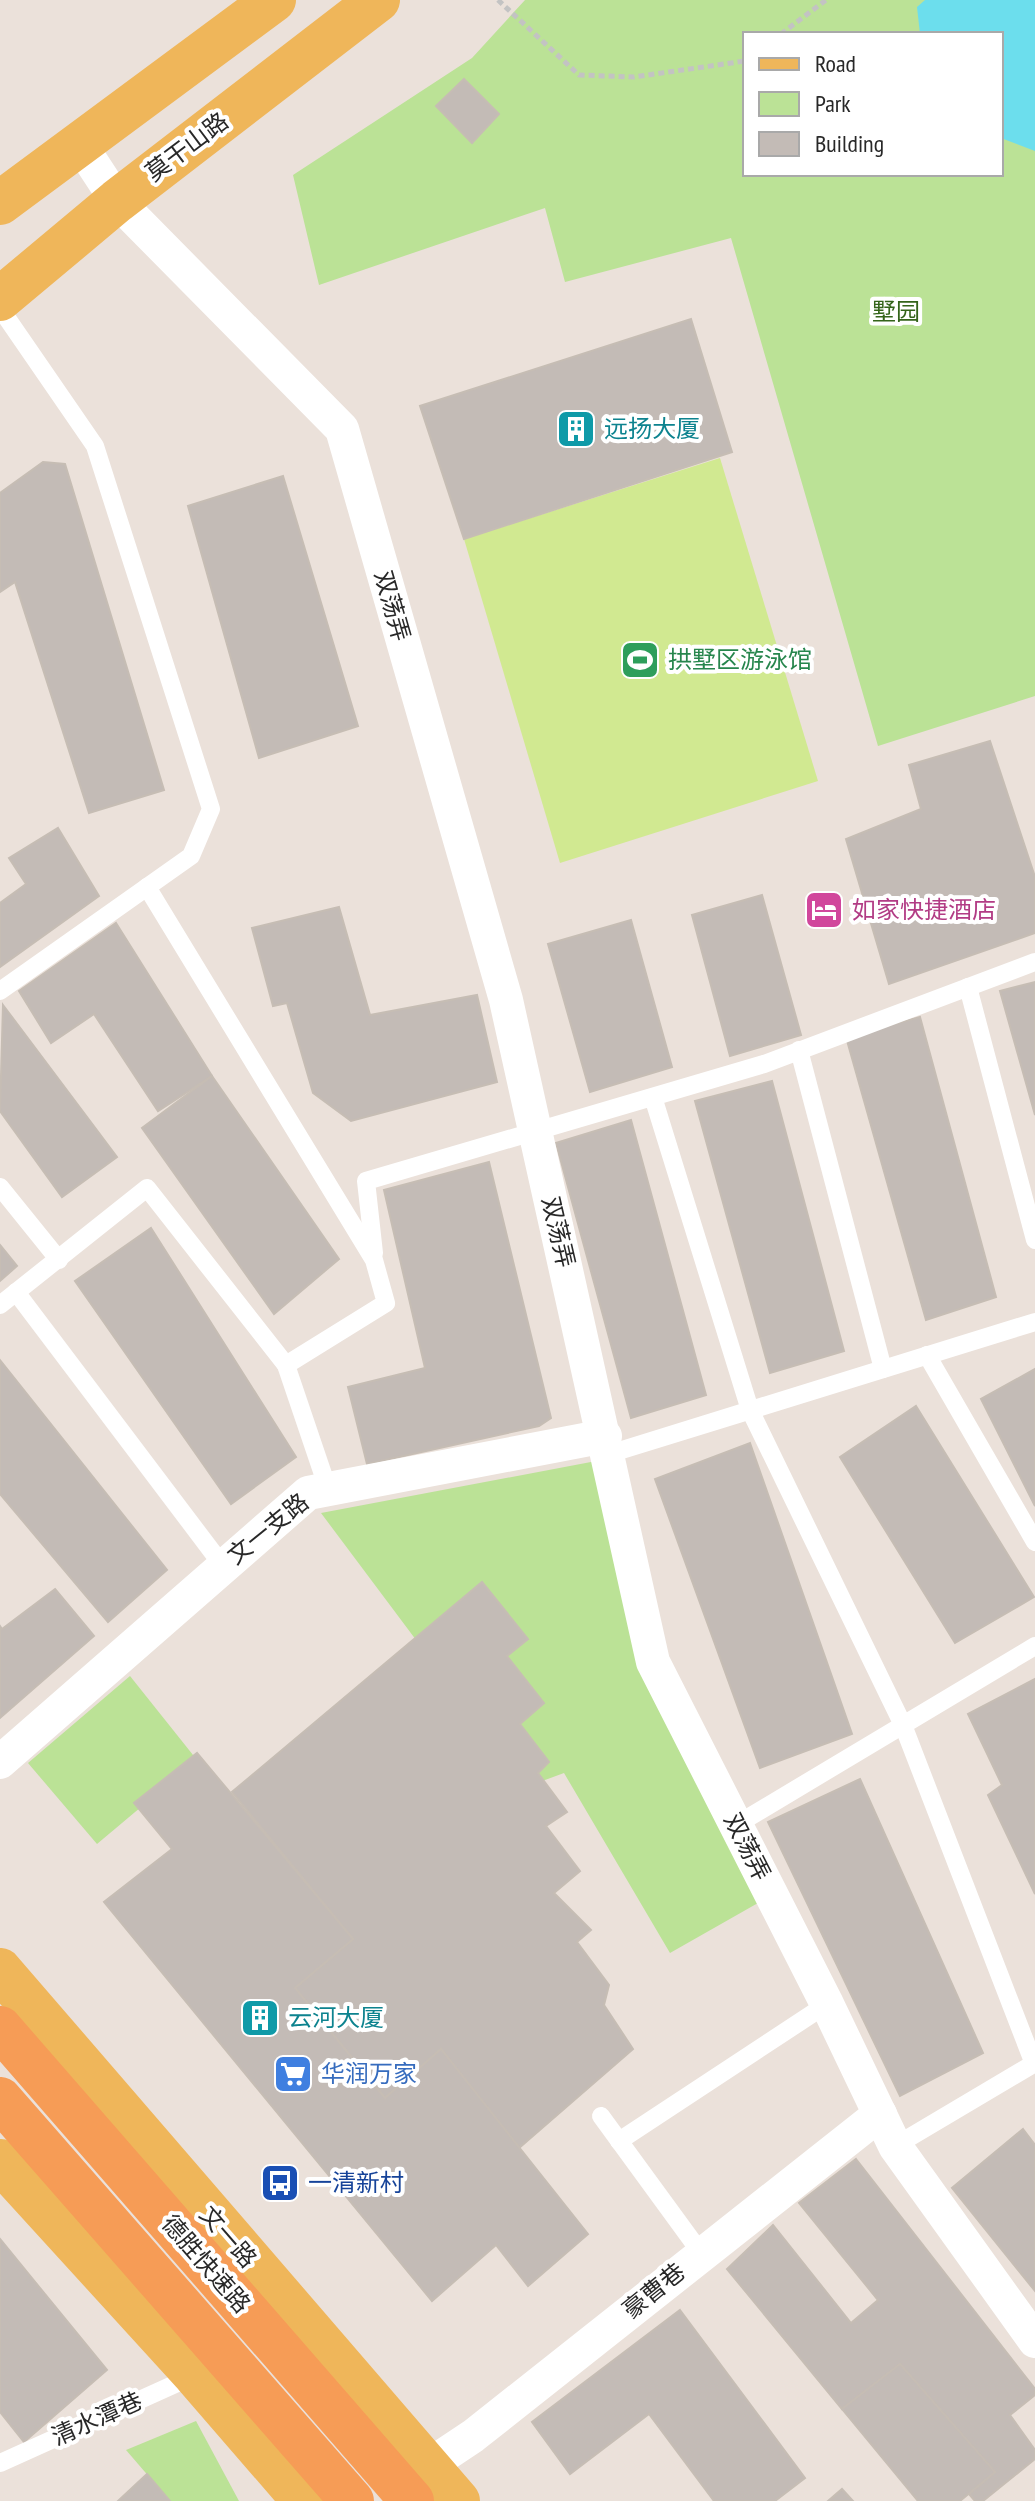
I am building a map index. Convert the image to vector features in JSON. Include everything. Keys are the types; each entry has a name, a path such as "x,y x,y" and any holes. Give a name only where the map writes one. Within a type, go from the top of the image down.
{"highway":[{"name":"德胜快速路","path":"0,2028 420,2484"},
{"name":"德胜快速路","path":"0,2099 352,2501"}],"main road":[{"path":"0,203 274,0"},
{"name":"莫干山路","path":"0,299 117,201 378,0"},
{"name":"文一路","path":"0,1970 420,2484 458,2501"},
{"path":"0,2161 195,2375 304,2501"}],"street":[{"name":"双荡弄","path":"79,143 117,201 342,429 506,1000 653,1662 827,2004 895,2146 1035,2341"},
{"name":"文一支路","path":"0,1762 308,1493 607,1445"},
{"name":"豪曹巷","path":"420,2484 473,2436 880,2114"}],"lane":[{"path":"0,308 95,446 211,809 191,856 0,991"},
{"path":"147,887 374,1260"},
{"path":"286,1365 386,1303 374,1260 366,1181 653,1097 799,1050 1035,962"},
{"path":"968,987 1035,1240"},
{"path":"799,1050 883,1369"},
{"path":"653,1097 750,1410 903,1725 1035,2063 895,2146"},
{"path":"0,1187 59,1260"},
{"path":"0,1305 147,1188 286,1365 328,1489"},
{"path":"16,1292 223,1566"},
{"path":"607,1445 750,1410 1035,1322"},
{"path":"927,1355 1035,1542"},
{"path":"736,1825 1035,1646"},
{"path":"619,2141 827,2004"},
{"path":"601,2116 701,2253"},
{"name":"清水潭巷","path":"0,2463 195,2375"}],"path":[{"path":"498,0 579,75 634,77 743,61"},
{"path":"784,32 826,0"}],"green space":[{"name":"墅园","path":"525,0 1035,0 1035,696 878,746 731,238 565,282 545,208 319,285 293,175 472,58"},
{"name":"拱墅区游泳馆","path":"720,458 818,781 560,863 464,539"},
{"path":"612,1458 641,1664 758,1903 670,1953 564,1773 526,1787 321,1513"},
{"path":"130,1676 197,1760 97,1844 28,1763"},
{"path":"196,2421 239,2501 170,2501 126,2450"}],"water":[{"path":"925,0 1035,0 1035,151 1003,139 1003,32 920,32 917,7"}],"building":[{"path":"464,79 499,114 472,143 436,106"},
{"name":"远扬大厦","path":"691,319 732,452 464,539 420,406"},
{"path":"43,462 65,464 164,790 89,813 15,582 0,592 0,493"},
{"path":"283,476 358,726 259,758 188,506"},
{"path":"990,741 1035,877 1035,933 889,984 846,839 921,809 909,765"},
{"path":"58,828 99,896 0,967 0,903 26,884 9,858"},
{"path":"762,895 801,1035 730,1056 692,915"},
{"path":"339,907 370,1015 477,995 497,1082 351,1121 313,1093 287,1003 273,1006 252,928"},
{"path":"631,920 672,1067 590,1092 548,944"},
{"path":"116,923 212,1076 158,1111 94,1014 51,1043 19,991"},
{"path":"1035,982 1035,1115 1000,991"},
{"path":"3,1005 117,1157 62,1197 0,1111"},
{"path":"920,1017 996,1297 926,1320 846,1037"},
{"path":"212,1076 339,1259 274,1314 142,1128"},
{"path":"772,1081 844,1351 770,1373 695,1101"},
{"path":"631,1120 706,1395 631,1418 556,1143"},
{"path":"489,1162 551,1418 539,1426 367,1464 348,1387 425,1368 384,1190"},
{"path":"151,1228 296,1457 231,1504 75,1281"},
{"path":"0,1245 17,1266 0,1281"},
{"path":"0,1360 167,1570 108,1622 0,1494"},
{"path":"1035,1369 1035,1506 981,1399"},
{"path":"916,1406 1034,1597 955,1643 840,1457"},
{"path":"750,1443 852,1734 760,1768 655,1479"},
{"path":"482,1582 528,1639 507,1656 544,1703 520,1724 549,1762 538,1773 567,1812 546,1826 580,1871 554,1893 591,1930 577,1942 609,1985 604,2005 633,2049 519,2148 441,2049 385,2098 295,1988 353,1939 232,1792"},
{"path":"55,1589 94,1636 0,1718 0,1626 2,1629"},
{"path":"1035,1679 1035,1894 988,1795 1002,1785 968,1714"},
{"name":"云河大厦","path":"197,1753 353,1939 295,1988 385,2098 441,2049 588,2234 528,2286 496,2245 432,2301 104,1902 172,1849 134,1803"},
{"path":"860,1779 983,2053 900,2096 768,1822"},
{"path":"1023,2129 1035,2145 1035,2291 952,2188"},
{"path":"856,2159 1035,2389 1035,2395 1010,2415 1035,2450 1035,2459 983,2501 975,2501 969,2494 995,2472 900,2364 842,2409 727,2269 773,2225 851,2323 878,2300 799,2203"},
{"path":"0,2239 107,2370 24,2442 0,2412"},
{"path":"680,2310 805,2478 775,2501 714,2501 649,2414 570,2474 532,2422"},
{"path":"900,2364 995,2472 960,2501 918,2501 842,2409"},
{"path":"147,2474 170,2501 118,2501"},
{"path":"842,2489 853,2501 828,2501"}],"place":[{"name":"远扬大厦","path":"576,429"},
{"name":"拱墅区游泳馆","path":"640,660"},
{"name":"如家快捷酒店","path":"824,910"},
{"name":"云河大厦","path":"260,2018"},
{"name":"华润万家","path":"293,2074"},
{"name":"一清新村","path":"280,2183"}]}
